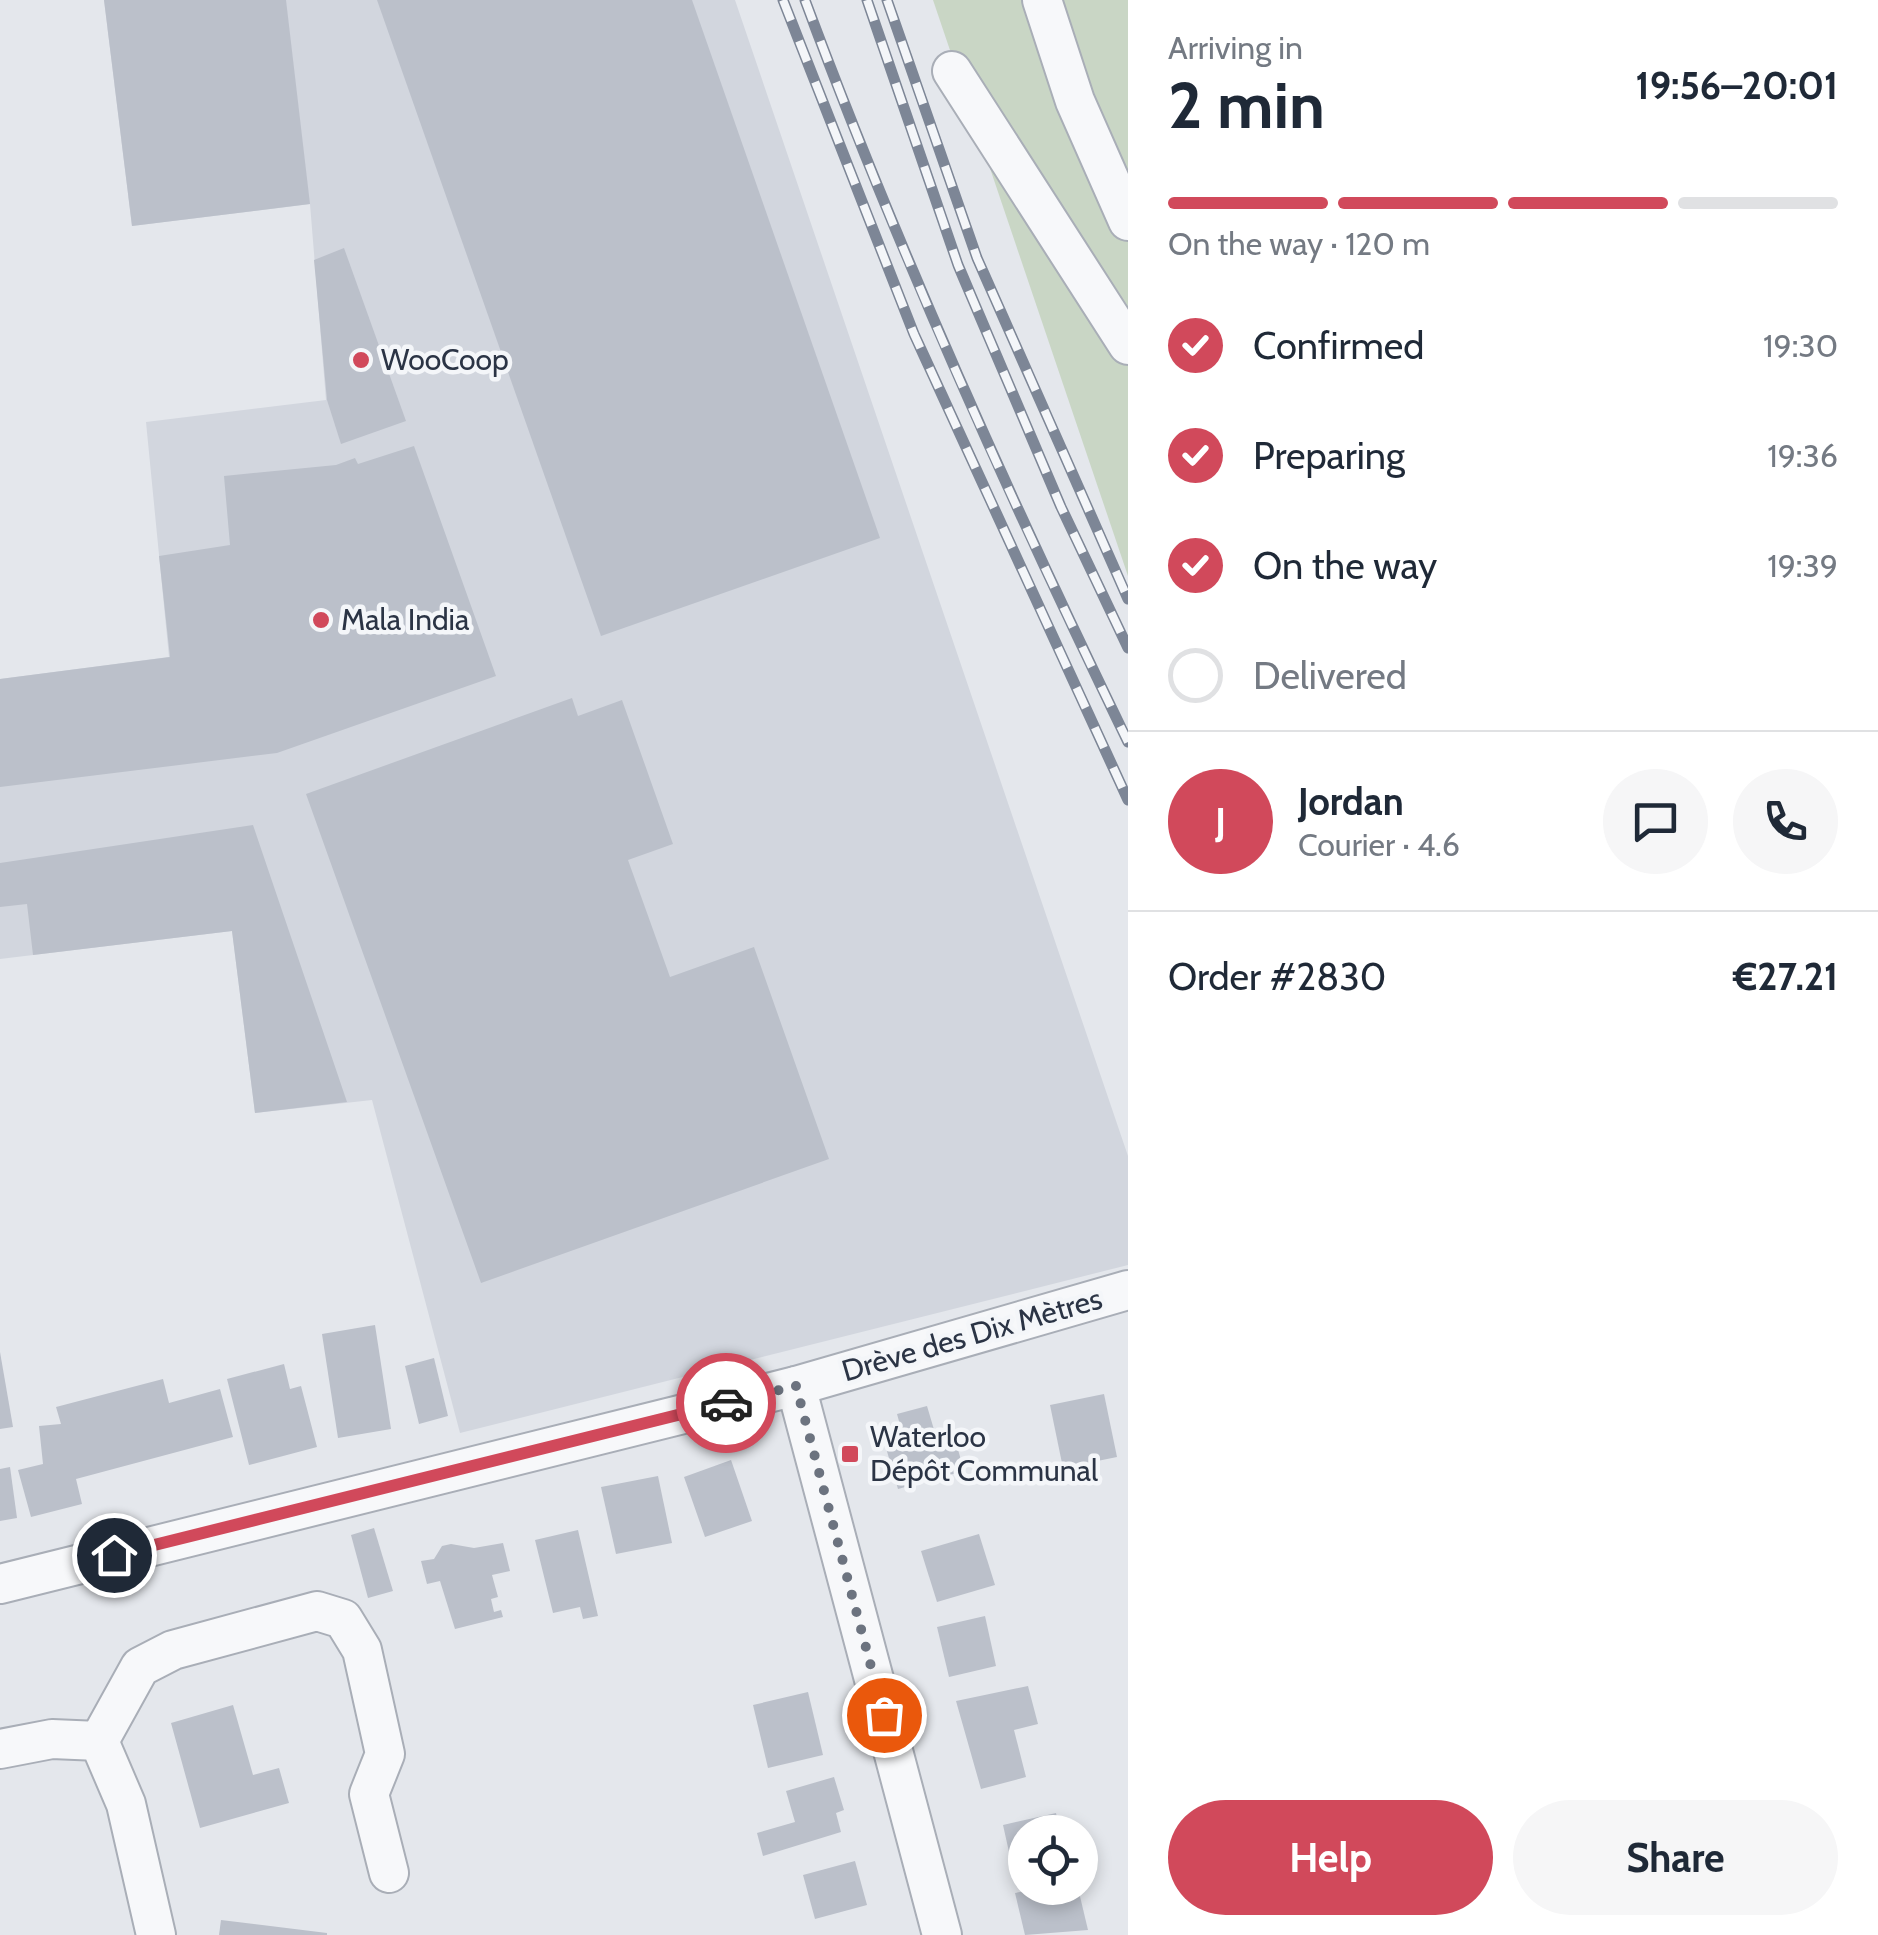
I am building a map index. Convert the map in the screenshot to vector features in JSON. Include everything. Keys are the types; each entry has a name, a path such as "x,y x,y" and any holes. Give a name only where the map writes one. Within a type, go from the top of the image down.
{"street":[{"path":"1042,0 1075,101 1128,221"},
{"path":"952,72 1128,345"},
{"name":"Drève des Dix Mètres","path":"0,1584 796,1386 1128,1290"},
{"path":"796,1386 942,1935"},
{"path":"99,1741 140,1667 174,1650 317,1611 344,1620 362,1650 384,1754 369,1794 389,1873"},
{"path":"0,1749 52,1739 99,1741"},
{"path":"99,1741 126,1804 156,1935"}],"shaded area":[{"path":"104,0 735,0 1128,1156 1128,1265 460,1433 372,1100 255,1113 232,931 0,959 0,679 169,657 146,422 326,400 310,204 132,226"}],"green space":[{"path":"933,0 1128,0 1128,576"}],"building":[{"path":"104,0 286,0 310,204 132,226"},
{"path":"377,0 692,0 880,538 601,636"},
{"path":"344,248 406,421 341,444 327,400 314,260"},
{"name":"Mala India","path":"414,446 496,676 277,753 0,787 0,679 170,657 159,556 230,545 224,476 336,465 355,458 358,464"},
{"path":"572,698 578,716 622,700 673,844 628,860 670,977 754,947 829,1159 481,1283 306,794"},
{"path":"253,825 347,1102 255,1113 232,931 33,955 27,904 0,907 0,863"},
{"path":"375,1325 391,1429 338,1438 322,1334"},
{"path":"0,1352 13,1427 0,1429"},
{"path":"434,1358 448,1416 419,1424 405,1366"},
{"path":"284,1364 290,1389 301,1386 317,1447 249,1465 227,1379"},
{"path":"163,1379 169,1403 220,1389 233,1437 76,1479 82,1504 31,1517 18,1470 43,1464 39,1426 61,1424 56,1407"},
{"path":"1104,1394 1117,1457 1063,1468 1050,1405"},
{"path":"927,1406 935,1433 952,1428 964,1471 898,1489 886,1448 905,1443 897,1414"},
{"path":"731,1460 752,1521 705,1537 684,1477"},
{"path":"10,1467 17,1518 0,1521 0,1469"},
{"path":"658,1476 672,1543 616,1554 601,1487"},
{"path":"374,1528 393,1591 368,1598 351,1535"},
{"path":"578,1530 598,1616 583,1619 580,1607 553,1613 535,1540"},
{"path":"979,1534 995,1585 937,1602 921,1551"},
{"path":"503,1543 510,1571 492,1575 498,1597 491,1599 494,1612 501,1610 503,1617 455,1629 440,1581 427,1584 421,1561 434,1559 442,1546 451,1544 474,1548"},
{"path":"985,1616 996,1666 949,1677 937,1627"},
{"path":"1028,1686 1038,1724 1014,1730 1026,1777 981,1789 956,1701"},
{"path":"808,1692 823,1755 768,1768 753,1705"},
{"path":"233,1705 253,1775 279,1768 289,1803 200,1828 171,1723"},
{"path":"834,1777 844,1810 836,1813 841,1832 763,1856 757,1833 795,1822 786,1791"},
{"path":"855,1861 867,1905 815,1919 803,1875"},
{"path":"1018,1905 1082,1905 1088,1930 1025,1935"},
{"path":"221,1920 327,1933 327,1935 219,1935"}],"railway":[{"path":"783,0 914,334 1128,800"},
{"path":"805,0 958,375 1128,742"},
{"path":"867,0 958,265 1061,507 1128,648"},
{"path":"887,0 977,258 1128,599"}],"way so far":[{"path":"726,1403 796,1386 884,1715"}],"place":[{"name":"WooCoop","path":"361,360"},
{"name":"Mala India","path":"321,620"},
{"name":"Waterloo Dépôt Communal","path":"850,1454"}],"route":[{"path":"114,1555 726,1403"}]}
